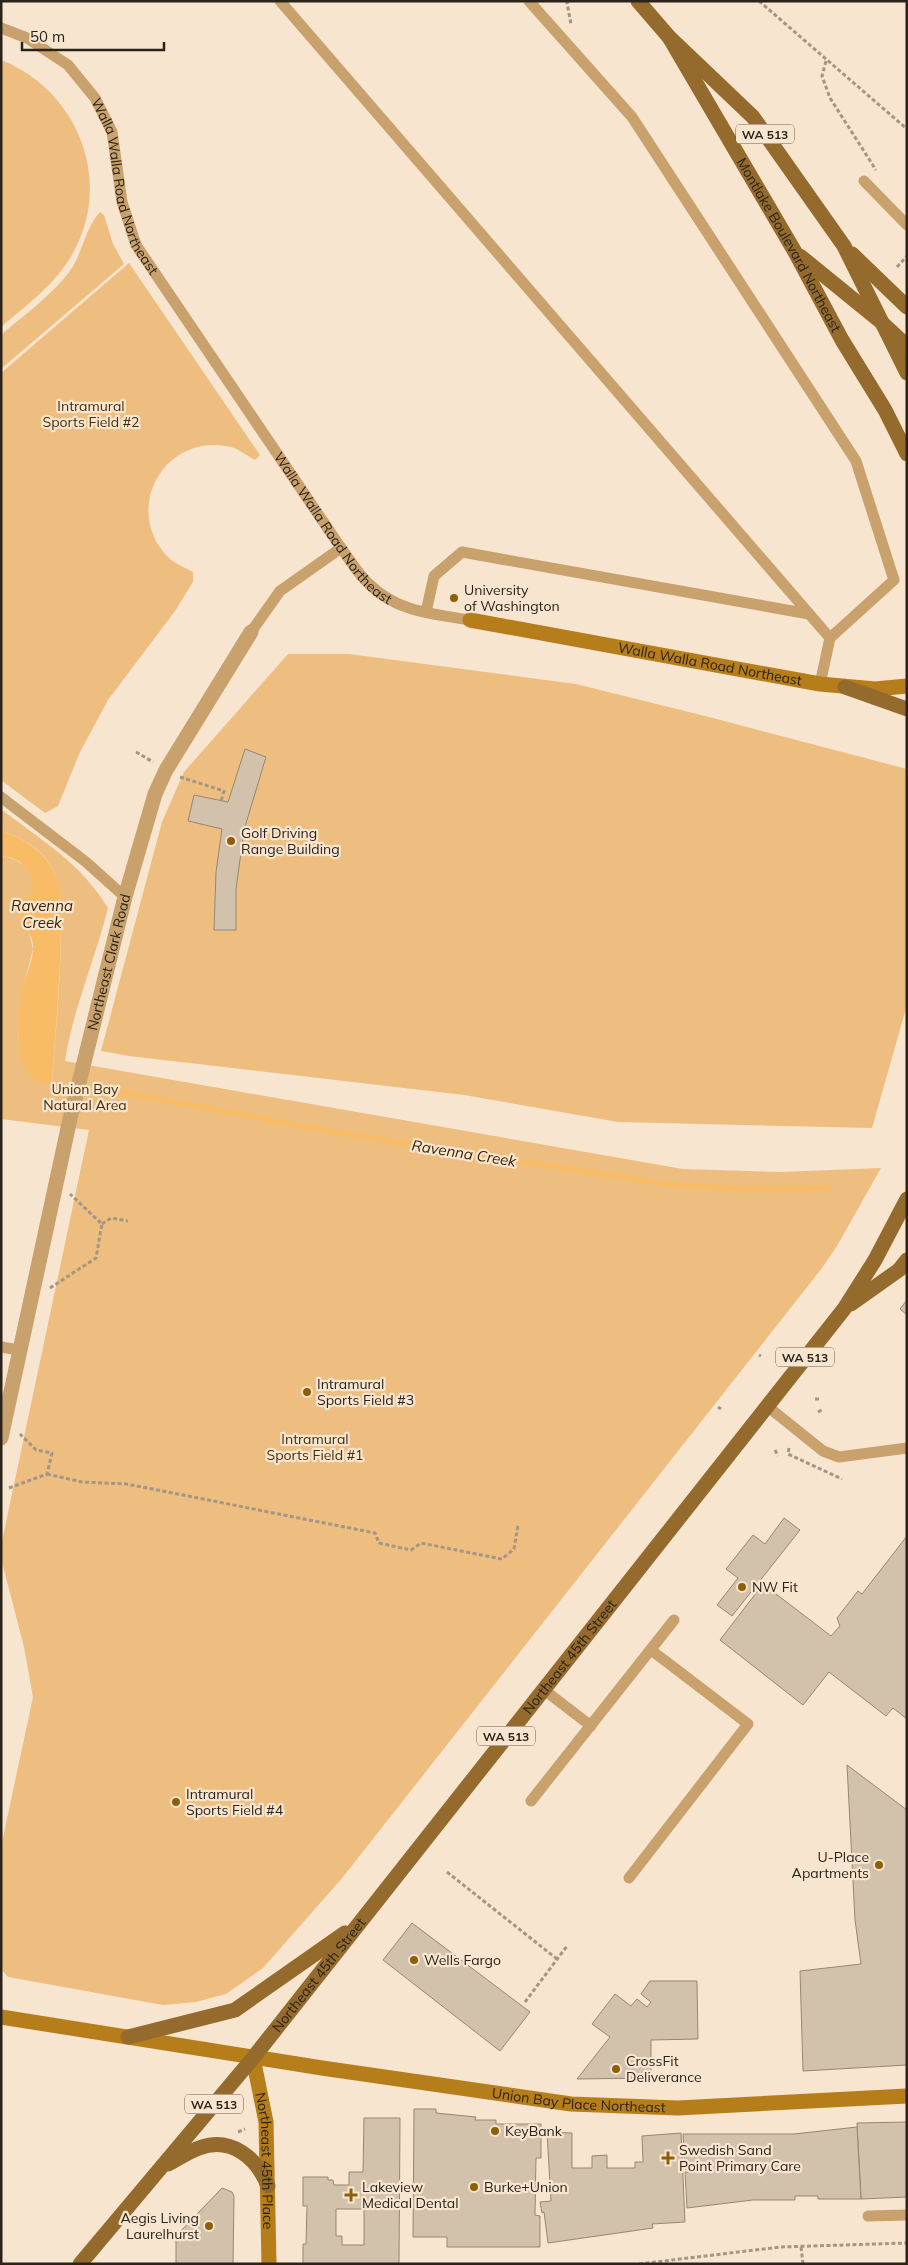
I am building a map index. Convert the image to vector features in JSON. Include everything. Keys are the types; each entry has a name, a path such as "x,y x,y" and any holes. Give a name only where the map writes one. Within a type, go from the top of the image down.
{"main road":[{"name":"Montlake Boulevard Northeast","path":"638,1 669,37 752,117 844,246 907,373"},
{"name":"Montlake Boulevard Northeast","path":"669,37 795,252 842,340 885,410 907,454"},
{"path":"844,246 907,307"},
{"path":"795,252 880,320 907,346"},
{"name":"Walla Walla Road Northeast","path":"470,620 820,684 875,689 907,686"},
{"path":"845,686 907,709"},
{"name":"Northeast 45th Street","path":"80,2264 253,2058 844,1309 875,1260 907,1199"},
{"path":"844,1309 899,1270 907,1260"},
{"path":"128,2038 235,2010 358,1923"},
{"name":"Union Bay Place Northeast","path":"1,2017 253,2058 571,2104 678,2108 907,2096"},
{"name":"Northeast 45th Place","path":"253,2058 266,2122 269,2264"},
{"path":"160,2169 200,2148 217,2145 238,2150 250,2157 262,2170 268,2186"}],"street":[{"name":"Northeast Clark Road","path":"1,1438 70,1119 125,898 155,794 166,770 251,632"}],"lane":[{"path":"280,1 830,638"},
{"path":"529,1 632,118 856,461 894,580 830,638 820,684"},
{"name":"Walla Walla Road Northeast","path":"1,28 27,38 68,65 94,98 112,132 122,202 136,245 341,548 368,583 378,593 400,606 470,620"},
{"path":"864,181 907,225"},
{"name":"Northeast Clark Road","path":"251,632 280,591 341,548"},
{"path":"426,612 434,576 462,552 810,614"},
{"path":"1,797 86,862 125,898"},
{"path":"1,1347 19,1350"},
{"path":"767,1406 823,1451 839,1457 907,1448"},
{"path":"531,1801 674,1620"},
{"path":"629,1878 748,1724 651,1650"},
{"path":"543,1689 591,1726"},
{"path":"868,2216 907,2215"}],"path":[{"path":"759,1 826,61 907,128"},
{"path":"568,2 570,20"},
{"path":"826,61 822,76 830,98 881,178"},
{"path":"897,267 907,256"},
{"path":"69,1193 102,1224"},
{"path":"49,1288 96,1258 102,1224 111,1218 128,1221"},
{"path":"815,1399 820,1400"},
{"path":"818,1412 823,1409"},
{"path":"20,1434 36,1450 52,1454 47,1474"},
{"path":"789,1448 788,1454 842,1479"},
{"path":"775,1450 778,1456"},
{"path":"9,1488 47,1474 82,1482 127,1484 375,1533 379,1543 411,1550 421,1542 502,1559 514,1550 518,1525"},
{"path":"447,1872 558,1959"},
{"path":"525,2002 567,1946"},
{"path":"238,2132 245,2129"},
{"path":"639,2264 802,2247 907,2244"},
{"path":"802,2247 803,2264"}],"green space":[{"path":"1,60 27,73 49,91 67,113 80,137 88,164 90,191 86,219 76,247 69,259 43,291 1,327"},
{"path":"100,212 104,215 113,244 124,264 1,369 1,335 48,295 65,277 76,261 91,225"},
{"name":"Intramural Sports Field #2","path":"129,263 260,455 255,460 231,447 207,445 186,451 169,463 157,479 150,498 149,519 156,540 170,559 193,572 193,582 175,611 108,700 80,752 58,806 45,813 1,780 1,373"},
{"path":"288,654 349,654 576,684 907,769 907,1005 872,1128 618,1122 464,1095 129,1056 101,1051 162,822 184,772"},
{"name":"Intramural Sports Field #1","path":"1,809 46,842 85,877 108,908 73,1022 65,1061 683,1169 782,1172 881,1168 837,1246 822,1268 343,1877 263,1968 226,1994 196,2002 163,2005 8,1977 1,1969 1,1847 33,1697 24,1647 1,1558 1,1546 89,1130 1,1119 1,856 23,865 28,869 33,880 32,890 22,920 28,928 33,949 21,997 18,1035 21,1053 53,1084 59,990 61,904 57,879 50,864 39,851 25,841 1,831"}],"water":[{"name":"Ravenna Creek","path":"1,831 25,841 39,851 50,864 59,886 61,909 60,950 53,1084 36,1082 27,1072 22,1062 18,1029 19,1006 33,945 21,915 22,908 33,883 22,863 1,856"}],"building":[{"name":"Golf Driving Range Building","path":"245,749 266,757 244,830 236,889 236,930 214,930 216,872 222,829 188,821 194,795 228,802"},
{"path":"907,1300 907,1315 900,1309"},
{"path":"784,1518 800,1530 732,1616 717,1605 738,1578 726,1569 753,1535 765,1544"},
{"path":"907,1536 907,1719 893,1708 886,1716 829,1672 803,1705 720,1640 763,1584 831,1636 840,1626 837,1618 858,1591 862,1594"},
{"name":"U-Place Apartments","path":"847,1765 907,1810 907,2065 803,2071 800,1971 861,1964 855,1920"},
{"path":"412,1923 530,2012 500,2051 383,1960"},
{"path":"650,1981 697,1981 698,2039 651,2040 651,2078 577,2079 610,2037 592,2024 615,1994 631,2006 637,1999 647,2007 651,2002 641,1994"},
{"name":"Burke+Union","path":"414,2109 436,2109 436,2113 476,2117 475,2120 496,2120 496,2124 541,2124 541,2158 536,2158 535,2215 540,2216 540,2247 447,2247 447,2237 413,2237"},
{"name":"Lakeview Medical Dental","path":"364,2118 400,2118 399,2264 303,2264 303,2244 306,2244 307,2206 303,2206 303,2177 328,2177 328,2180 333,2180 334,2185 349,2185 349,2172 363,2172","holes":["336,2209 364,2209 364,2245 342,2245 342,2236 336,2236"]},
{"path":"907,2122 907,2197 861,2199 857,2123"},
{"path":"857,2127 861,2199 818,2199 818,2196 795,2196 795,2200 753,2200 687,2208 685,2172 695,2172 695,2169 685,2169 683,2134 794,2134"},
{"path":"547,2132 572,2133 572,2168 592,2168 592,2156 607,2155 607,2168 635,2168 635,2162 643,2162 642,2136 681,2133 685,2222 652,2224 653,2228 548,2243 544,2212 542,2213 540,2202 551,2201"},
{"name":"Aegis Living Laurelhurst","path":"222,2188 232,2192 234,2196 233,2264 176,2264 176,2236"}],"waterway":[{"name":"Ravenna Creek","path":"103,1086 126,1093 340,1133 666,1184 741,1189 829,1188"}],"place":[{"name":"University of Washington","path":"454,598"},
{"name":"Golf Driving Range Building","path":"231,841"},
{"name":"Intramural Sports Field #3","path":"307,1392"},
{"name":"NW Fit","path":"742,1587"},
{"name":"Intramural Sports Field #4","path":"176,1802"},
{"name":"U-Place Apartments","path":"879,1865"},
{"name":"Wells Fargo","path":"414,1960"},
{"name":"CrossFit Deliverance","path":"616,2069"},
{"name":"KeyBank","path":"495,2131"},
{"name":"Swedish Sand Point Primary Care","path":"668,2158"},
{"name":"Burke+Union","path":"474,2187"},
{"name":"Lakeview Medical Dental","path":"351,2195"},
{"name":"Aegis Living Laurelhurst","path":"209,2226"}],"park label":[{"name":"Union Bay Natural Area","path":"85,1098"}]}
